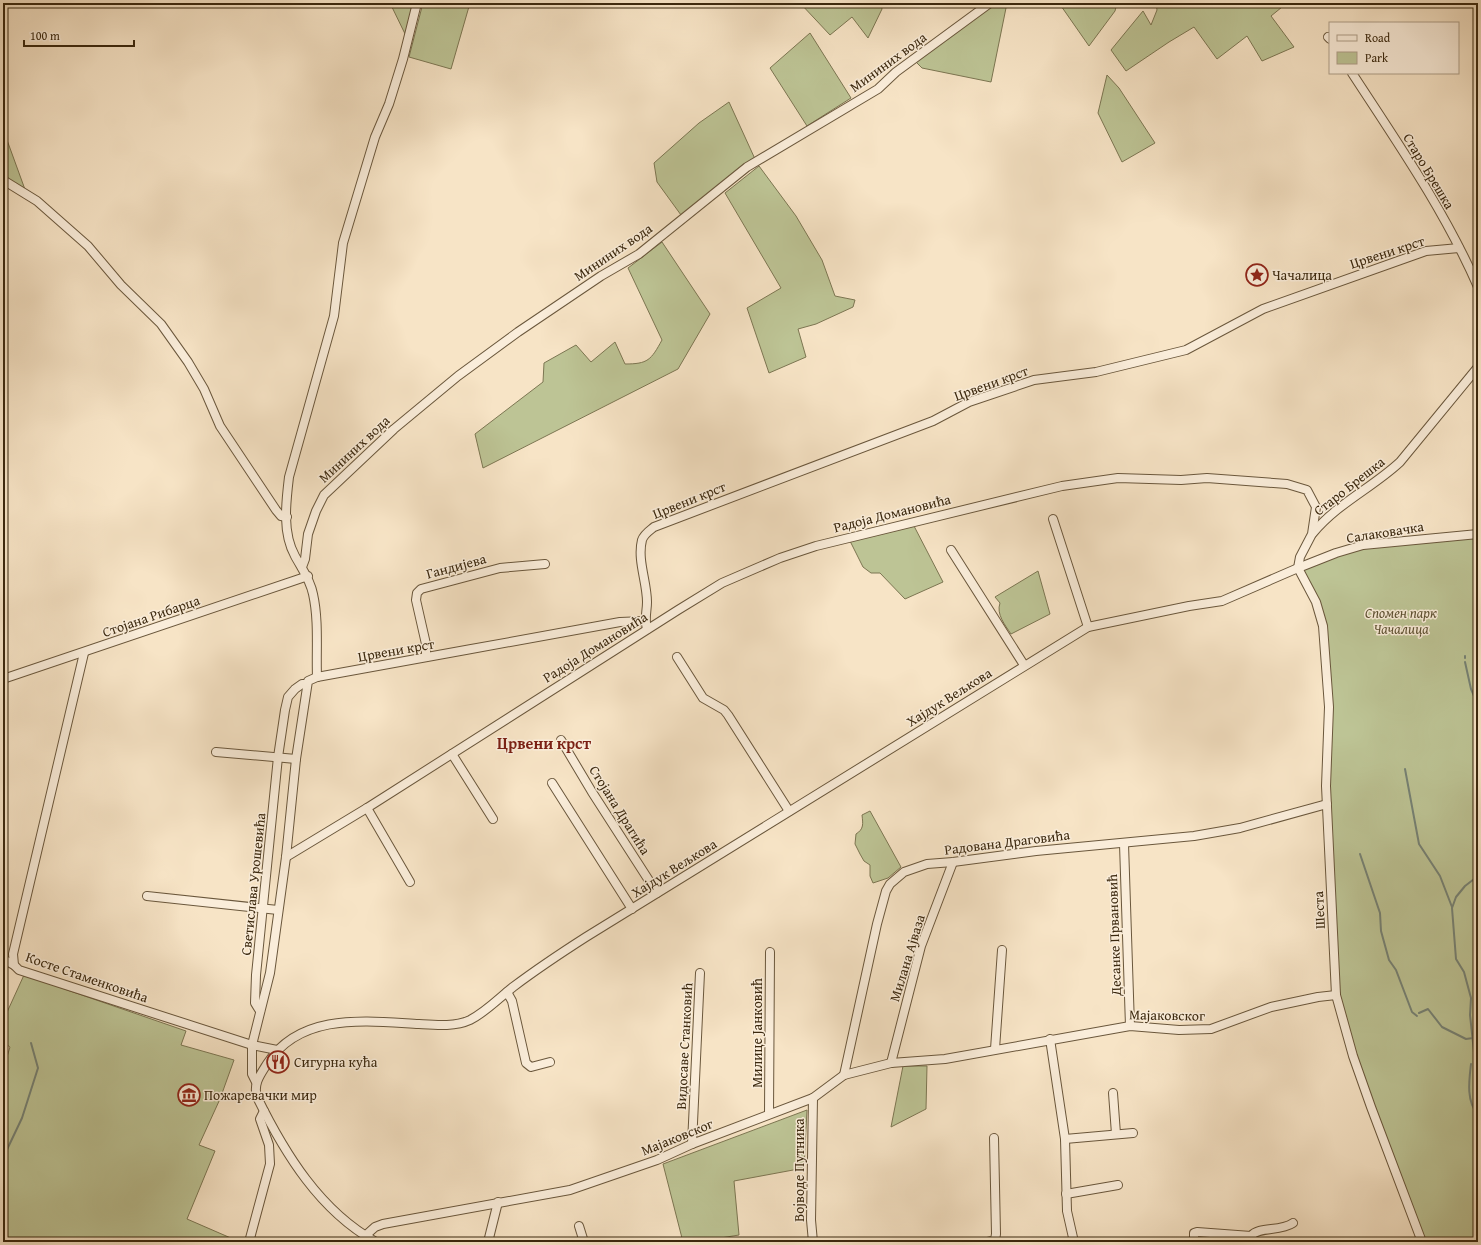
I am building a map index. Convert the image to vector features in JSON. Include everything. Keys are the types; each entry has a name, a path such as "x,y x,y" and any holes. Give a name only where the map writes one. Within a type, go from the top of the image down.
{"street":[{"path":"318,677 313,594 308,576 294,555 288,533 286,503 289,477 334,316 343,243 375,136 389,104 404,59 417,3"},
{"name":"Мининих вода","path":"302,567 305,558 308,534 316,511 324,496 394,429 458,376 518,332 595,280 639,254 747,167 878,88 896,72 990,3"},
{"name":"Старо Брешка","path":"1353,74 1417,174 1467,262 1478,287"},
{"path":"3,180 37,201 88,246 121,285 161,324 188,362 204,389 220,426 244,464 280,516 287,517"},
{"name":"Црвени крст","path":"647,630 644,621 647,602 641,545 644,535 654,527 933,421 969,402 1013,386 1034,380 1096,372 1186,350 1270,306 1426,251 1458,248"},
{"name":"Старо Брешка","path":"1312,534 1334,510 1386,475 1400,462 1478,367"},
{"name":"Радоја Домановића","path":"286,857 367,808 722,583 780,558 816,546 1023,495 1097,480 1118,478 1181,480 1206,478 1294,485 1307,490 1314,500 1317,511 1312,534 1300,558 1298,568"},
{"path":"1053,519 1088,626"},
{"name":"Салаковачка","path":"1298,568 1336,553 1363,545 1478,534"},
{"path":"951,550 1024,666"},
{"name":"Гандијева","path":"426,657 426,644 416,600 417,593 421,589 500,568 545,564"},
{"name":"Хајдук Вељкова","path":"256,1082 277,1050 294,1037 312,1029 354,1021 441,1025 456,1024 469,1020 544,965 632,908 1088,626 1222,601 1298,568"},
{"name":"Шеста","path":"1298,568 1316,602 1323,626 1328,707 1326,804 1336,995 1353,1056 1370,1107 1422,1242"},
{"name":"Стојана Рибарца","path":"3,679 84,653 308,576"},
{"name":"Црвени крст","path":"318,677 627,621 644,621"},
{"name":"Косте Стаменковића","path":"84,653 13,954 14,965 19,970 252,1045 277,1050"},
{"path":"677,657 703,698 724,710 728,715 789,811"},
{"name":"Светислава Урошевића","path":"256,1082 252,1074 252,1045 260,1011 267,992 286,857 296,759 307,684 312,678 318,677"},
{"name":"Светислава Урошевића","path":"260,1011 255,1003 255,996 278,757 288,697 302,684 307,684"},
{"name":"Стојана Драгића","path":"561,740 592,792 658,893"},
{"path":"216,752 296,759"},
{"path":"452,754 493,819"},
{"path":"552,783 632,908"},
{"name":"Радована Драговића","path":"844,1075 876,924 886,891 894,880 912,868 927,864 1036,851 1124,844 1194,836 1240,828 1326,804"},
{"path":"367,808 410,882"},
{"name":"Десанке Првановић","path":"1124,844 1130,1026"},
{"name":"Милана Ајваза","path":"891,1063 921,946 953,862"},
{"path":"147,896 278,910"},
{"path":"995,1049 1002,950"},
{"name":"Милице Јанковић","path":"769,1114 770,952"},
{"path":"3,959 14,965"},
{"name":"Видосаве Станковић","path":"692,1144 700,973"},
{"path":"507,992 512,1001 526,1063 531,1067 550,1062"},
{"name":"Мајаковског","path":"365,1236 375,1227 383,1224 570,1190 657,1160 692,1144 813,1098 844,1075 891,1063 945,1059 1050,1039 1130,1026 1179,1030 1211,1029 1271,1007 1318,997 1336,995"},
{"path":"1050,1039 1065,1139 1066,1211 1074,1242"},
{"path":"256,1082 255,1092 264,1112 308,1184 338,1215 365,1236 376,1242"},
{"path":"1113,1093 1116,1134"},
{"name":"Војводе Путника","path":"813,1098 811,1220 813,1242"},
{"path":"249,1242 270,1164 270,1145 260,1119 264,1112"},
{"path":"1065,1139 1133,1133"},
{"path":"987,1242 995,1240 996,1238 994,1138"},
{"path":"1066,1194 1118,1185"},
{"path":"488,1242 498,1202"},
{"path":"1194,1242 1194,1233 1200,1231 1252,1239 1257,1231 1282,1229 1293,1223"},
{"path":"579,1226 584,1242"}],"green space":[{"path":"390,3 417,3 408,40"},
{"path":"423,3 470,3 451,69 409,57"},
{"path":"800,3 881,3 882,9 868,38 852,17 830,35"},
{"path":"996,3 1007,3 991,82 922,68 916,62"},
{"path":"1059,3 1117,3 1115,11 1089,46"},
{"path":"1156,3 1287,3 1271,16 1294,47 1262,61 1247,36 1217,59 1194,27 1126,71 1111,50 1143,11 1151,25 1157,10"},
{"path":"810,33 851,98 807,126 770,68"},
{"path":"1107,75 1119,88 1155,143 1122,162 1098,113"},
{"path":"729,102 755,159 681,215 657,182 654,163 699,123"},
{"path":"3,129 27,195 3,180"},
{"path":"759,166 796,216 822,260 835,296 855,300 853,307 816,324 798,329 806,357 769,373 747,308 781,288 725,193"},
{"path":"662,242 710,314 678,369 483,468 475,434 543,382 544,363 576,345 591,362 615,342 625,364 644,362 652,356 662,340 628,268"},
{"path":"914,526 943,582 905,599 880,573 871,573 863,567 850,541"},
{"name":"Спомен парк Чачалица","path":"1478,534 1478,1242 1422,1242 1340,1013 1331,898 1329,707 1323,626 1298,568 1363,545"},
{"path":"1038,571 1050,614 1011,634 1000,615 1000,603 995,597"},
{"path":"870,811 901,867 888,878 873,883 870,876 870,865 864,861 855,844 856,834 862,826 862,815"},
{"path":"24,975 186,1031 181,1045 234,1060 220,1099 199,1145 215,1151 187,1219 240,1242 3,1242 3,1070 10,1047 3,1042 3,1021"},
{"path":"903,1066 927,1066 926,1109 891,1127"},
{"path":"807,1110 804,1168 734,1181 739,1235 696,1242 683,1242 663,1164"}],"waterway":[{"path":"1465,662 1471,689 1478,705"},
{"path":"1405,769 1419,844 1440,876 1452,907"},
{"path":"1360,854 1380,913 1381,931 1389,960 1396,970 1412,1012 1417,1016"},
{"path":"1474,1052 1470,1015 1471,998 1464,972 1456,959 1452,908 1456,897 1465,886 1478,876"},
{"path":"1419,1013 1428,1009 1442,1027 1466,1039 1473,1038"},
{"path":"3,1158 22,1118 38,1068 31,1043"},
{"path":"1471,1064 1469,1091 1472,1104 1478,1115"}],"place":[{"name":"Чачалица","path":"1257,275"},
{"name":"Сигурна кућа","path":"278,1062"},
{"name":"Пожаревачки мир","path":"189,1095"}],"district":[{"name":"Црвени крст","path":"544,743"}]}
